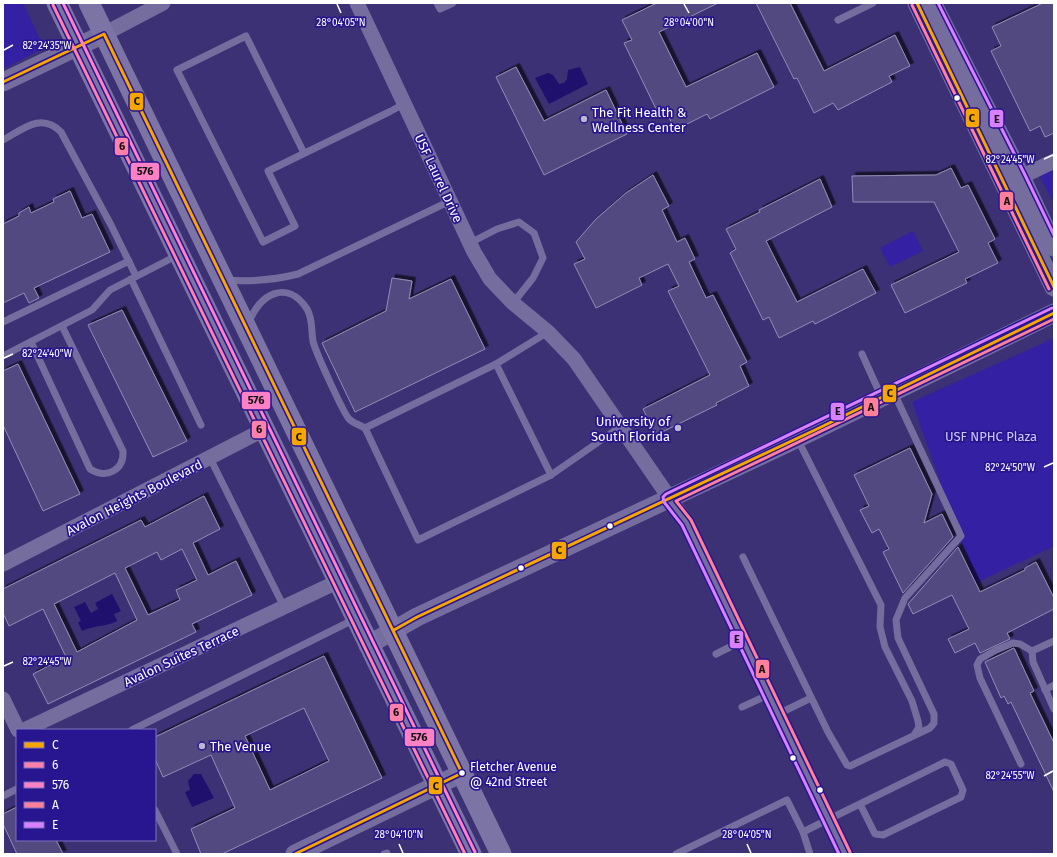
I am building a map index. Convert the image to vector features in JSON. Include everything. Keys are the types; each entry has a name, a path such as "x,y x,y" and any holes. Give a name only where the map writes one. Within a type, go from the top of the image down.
{"main road":[{"path":"57,3 471,854"},
{"path":"89,3 394,630 501,854"},
{"path":"265,429 286,440 300,470 320,499 343,526"}],"street":[{"path":"3,82 78,47 163,3"},
{"name":"USF Laurel Drive","path":"357,3 470,243 490,279 512,303 548,332 574,359 668,499"},
{"path":"917,3 1054,287"},
{"path":"932,3 1021,177 1054,247"},
{"path":"1021,177 1054,161"},
{"path":"368,645 417,617 797,438 1054,313"},
{"name":"Avalon Heights Boulevard","path":"3,564 265,429"},
{"path":"668,499 686,522 744,640 768,695 845,854"},
{"name":"Avalon Suites Terrace","path":"26,729 338,581"},
{"path":"3,699 18,729"},
{"path":"295,854 462,773"}],"lane":[{"path":"437,3 440,9 452,3"},
{"path":"838,20 873,3"},
{"path":"304,153 246,36 178,70 263,242 295,226 268,171 404,104"},
{"path":"3,140 41,121 56,127 61,132 129,261 133,278 201,425"},
{"path":"224,280 245,282 281,278 298,274 450,201"},
{"path":"470,243 497,229 519,222 534,233 542,258 534,278 512,303"},
{"path":"3,356 92,310 110,290 180,254"},
{"path":"3,322 129,261"},
{"path":"247,328 251,317 264,298 282,292 300,301 308,310 313,325 313,341 315,348 348,418 365,428 418,540 551,475 620,427"},
{"path":"31,342 90,468 97,473 107,473 117,468 124,459 123,451 62,326"},
{"path":"365,428 496,364 548,332"},
{"path":"743,557 811,698 847,765 850,766 930,728 934,723 934,714 898,638 896,620 905,598 961,536 887,394 862,354"},
{"path":"496,364 551,475"},
{"path":"797,438 881,605 880,627 884,647 912,701 918,727 914,735"},
{"path":"210,458 284,607"},
{"path":"134,729 356,618"},
{"path":"716,654 744,640"},
{"path":"1032,651 1054,641"},
{"path":"1021,764 980,678 977,665 980,659 1013,643 1020,644 1032,651"},
{"path":"1032,651 1033,662 1054,709"},
{"path":"1045,690 1054,685"},
{"path":"742,707 768,695"},
{"path":"778,714 811,698"},
{"path":"803,832 945,762 951,764 963,790 961,797 882,835 875,834 860,804"},
{"path":"3,796 16,790"},
{"path":"676,854 787,800 803,832 810,854"},
{"path":"156,812 176,854"}],"green space":[{"path":"3,3 23,3 44,48 3,69"},
{"path":"1054,161 1054,203 1036,170"},
{"path":"913,231 923,251 890,267 880,248"},
{"name":"USF NPHC Plaza","path":"1054,338 1054,546 976,583 912,402"}],"shaded area":[{"path":"580,67 588,84 549,104 535,78 548,73 553,75 559,84 564,83 567,79 568,70"},
{"path":"112,594 121,611 114,614 117,621 82,631 78,622 81,621 74,607 85,602 91,613 98,609 95,603"},
{"path":"194,774 201,774 214,798 192,807 185,792 190,790 188,781"}],"building":[{"path":"657,3 718,3 659,32 686,87 757,53 774,87 710,119 707,114 675,130 665,109 658,113 624,43 632,40 622,20"},
{"path":"756,3 790,3 824,71 895,35 910,66 889,76 892,82 838,110 833,103 814,113 797,78 794,79"},
{"path":"1043,3 1054,3 1054,133 1045,137 1040,126 1030,131 991,51 1001,46 992,27"},
{"name":"The Fit Health & Wellness Center","path":"516,67 544,121 606,90 627,134 544,175 496,77"},
{"path":"951,168 961,188 968,185 995,239 988,243 998,263 965,279 967,283 905,313 891,285 959,252 934,202 853,202 852,176 936,175"},
{"path":"653,175 669,206 662,210 677,242 685,238 695,259 689,262 706,298 713,295 747,362 740,366 749,386 716,403 717,405 656,435 643,409 710,375 668,291 679,286 668,264 639,278 642,285 596,308 574,264 585,259 576,242 596,219 626,193"},
{"path":"820,179 832,207 766,241 797,302 863,269 876,293 815,324 813,321 779,338 769,317 763,320 730,253 736,249 726,229 760,212 759,210"},
{"path":"70,191 82,218 92,214 110,252 34,288 39,298 29,303 24,293 3,303 3,224 19,216 19,213 29,207 31,213 54,202 53,199"},
{"path":"392,278 412,281 409,299 451,279 485,349 355,412 322,343 386,311"},
{"path":"122,310 187,441 153,457 88,325"},
{"path":"18,364 80,494 43,511 3,425 3,371"},
{"path":"910,448 932,494 924,523 942,514 953,537 903,593 883,552 889,549 879,529 872,533 860,510 869,506 854,475"},
{"path":"204,496 220,529 193,543 208,575 236,561 252,595 192,624 196,632 48,704 33,674 66,657 43,609 9,626 3,613 3,589 141,520 145,527","holes":["182,549 197,580 176,590 180,600 148,615 125,568 157,552 161,560","115,573 137,620 77,652 54,604"]},
{"path":"958,547 980,592 1025,570 1025,568 1036,562 1054,598 1054,609 1007,633 1010,639 980,653 975,643 955,653 948,639 969,629 952,595 913,614 908,604"},
{"path":"1014,648 1034,691 1030,693 1054,743 1054,792 1011,702 1008,704 1004,696 1001,698 985,662"},
{"name":"The Venue","path":"324,656 382,778 222,854 201,854 191,829 235,808 211,755 163,777 156,761 156,737","holes":["304,708 329,761 270,790 245,736"]},
{"path":"16,808 16,841 56,841 63,854 17,854 3,824 3,814"}],"transit line":[{"name":"576","path":"63,3 475,852"},
{"name":"C","path":"917,3 1054,287"},
{"name":"E","path":"938,3 1054,235"},
{"name":"6","path":"53,5 465,854"},
{"name":"A","path":"912,5 1049,289"},
{"name":"C","path":"3,82 104,34 462,773 295,854"},
{"name":"E","path":"839,854 682,525 664,502 663,497 666,494 1052,308"},
{"name":"C","path":"394,630 417,617 815,430 1054,313"},
{"name":"A","path":"850,852 691,520 676,501 1054,319"}],"place":[{"name":"The Fit Health & Wellness Center","path":"584,119"},
{"name":"University of South Florida","path":"678,428"},
{"name":"The Venue","path":"202,746"},
{"name":"Fletcher Avenue @ 42nd Street","path":"462,773"}]}
